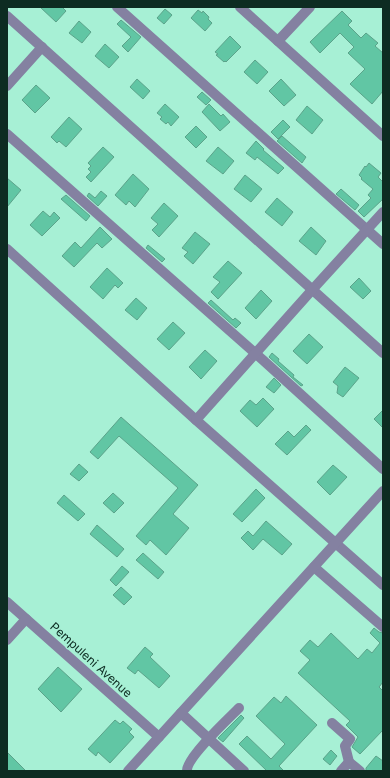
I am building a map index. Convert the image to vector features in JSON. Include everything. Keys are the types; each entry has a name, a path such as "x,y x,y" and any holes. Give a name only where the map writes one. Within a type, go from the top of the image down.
{"street":[{"path":"117,7 383,244"},
{"path":"240,7 383,136"},
{"path":"278,41 310,7"},
{"path":"7,16 383,353"},
{"path":"7,86 42,47"},
{"path":"7,134 383,469"},
{"path":"196,420 383,212"},
{"path":"7,249 196,420 383,585"},
{"path":"128,771 383,491"},
{"path":"314,567 383,627"},
{"name":"Pempuleni Avenue","path":"7,602 159,737"},
{"path":"7,640 26,619"},
{"path":"187,771 187,766 196,753 239,708"},
{"path":"181,713 244,771"},
{"path":"332,723 350,739 345,746 350,762 360,771"},
{"path":"341,771 350,762"}],"building":[{"path":"40,7 62,7 66,11 56,22"},
{"path":"165,9 172,15 164,24 157,18"},
{"path":"198,10 202,13 203,11 212,23 205,31 191,18"},
{"path":"342,11 352,21 348,25 361,38 366,33 378,43 375,46 383,53 383,91 372,104 350,84 365,69 348,53 354,47 340,33 320,53 310,42"},
{"path":"121,20 141,37 128,52 122,46 131,37 117,24"},
{"path":"79,21 91,32 82,43 69,33"},
{"path":"230,36 241,47 226,62 224,62 216,55 218,54 215,52"},
{"path":"105,44 119,57 109,68 95,56"},
{"path":"255,60 268,72 257,84 244,72"},
{"path":"137,79 150,91 143,99 130,87"},
{"path":"281,79 296,95 284,106 269,91"},
{"path":"36,85 50,98 35,113 22,100"},
{"path":"202,92 211,100 206,105 197,97"},
{"path":"165,104 179,117 171,126 168,122 166,124 160,119 162,117 157,113"},
{"path":"209,104 221,116 223,114 230,122 220,131 202,112"},
{"path":"307,106 323,120 312,134 296,120"},
{"path":"69,117 82,129 66,147 59,141 57,143 51,137"},
{"path":"283,120 290,127 278,139 271,132"},
{"path":"196,126 207,137 196,148 185,137"},
{"path":"282,136 306,157 302,163 277,141"},
{"path":"256,141 264,149 263,150 284,168 278,174 257,157 255,160 246,153"},
{"path":"103,147 114,157 91,182 86,177 91,172 88,169 91,166 88,163"},
{"path":"218,147 234,161 223,174 206,161"},
{"path":"369,163 381,173 378,177 383,182 383,199 364,217 358,211 371,198 368,195 373,189 361,179 362,178 359,175"},
{"path":"133,174 149,189 135,207 129,201 126,205 115,195"},
{"path":"245,175 262,189 251,202 234,189"},
{"path":"7,178 21,190 7,207"},
{"path":"341,189 359,205 355,210 336,194"},
{"path":"101,191 107,196 98,206 87,196 89,193 95,198"},
{"path":"66,195 90,216 86,221 61,199"},
{"path":"277,198 293,212 282,226 265,212"},
{"path":"164,203 178,216 159,237 152,230 158,224 151,218"},
{"path":"43,211 50,217 54,212 60,218 42,236 30,225"},
{"path":"100,227 112,239 102,248 97,243 74,267 62,256 75,242 81,248"},
{"path":"311,227 326,241 316,255 299,241"},
{"path":"195,232 210,244 193,264 184,256 188,252 182,248"},
{"path":"148,245 165,259 162,262 146,248"},
{"path":"228,261 242,273 218,299 211,292 220,282 213,277"},
{"path":"107,268 123,283 118,288 115,285 103,299 90,287"},
{"path":"359,278 371,291 363,299 350,287"},
{"path":"261,290 272,301 256,319 245,308"},
{"path":"136,298 147,308 137,320 125,310"},
{"path":"211,300 233,320 235,318 241,323 236,328 208,303"},
{"path":"173,322 185,333 169,350 157,339"},
{"path":"309,334 323,347 307,364 293,351"},
{"path":"205,350 217,361 201,379 189,367"},
{"path":"272,353 279,359 278,361 294,375 293,377 303,385 301,386 269,357"},
{"path":"345,367 359,378 343,397 337,393 338,386 333,382"},
{"path":"274,378 281,385 274,393 266,387"},
{"path":"263,398 274,409 257,427 240,411 250,400 256,405"},
{"path":"383,410 383,428 374,419"},
{"path":"121,417 198,485 173,514 189,528 166,555 150,540 146,545 136,536 178,488 119,436 98,459 90,452"},
{"path":"306,425 311,430 287,455 275,444 288,431 294,437"},
{"path":"79,464 88,472 79,481 70,474"},
{"path":"333,465 347,477 330,495 317,482"},
{"path":"256,489 265,498 242,522 233,514"},
{"path":"113,493 124,503 114,513 103,503"},
{"path":"64,495 85,514 78,521 57,503"},
{"path":"266,521 292,544 282,555 263,539 253,550 241,538 248,531 253,536"},
{"path":"97,525 124,549 117,557 90,534"},
{"path":"143,553 164,572 158,579 136,560"},
{"path":"122,566 129,572 116,586 110,580"},
{"path":"121,587 132,597 124,605 113,595"},
{"path":"374,628 383,633 383,682 379,687 383,691 383,730 360,754 352,747 358,737 346,725 350,721 298,673 310,660 300,651 310,640 318,647 331,633 358,659 367,649 372,653 380,643 370,633"},
{"path":"145,647 153,654 150,657 170,676 159,688 138,670 135,674 127,668"},
{"path":"58,667 82,689 61,712 38,689"},
{"path":"286,696 317,725 279,766 284,771 267,771 239,744 247,736 271,759 285,744 256,716 274,697 281,703"},
{"path":"241,715 244,718 223,742 218,738"},
{"path":"115,720 120,724 123,721 132,729 129,732 134,737 110,763 98,752 96,756 88,749"},
{"path":"331,750 337,756 330,765 323,759"},
{"path":"7,752 26,771 7,771"},
{"path":"376,756 383,761 383,771 366,771 366,768"}]}
